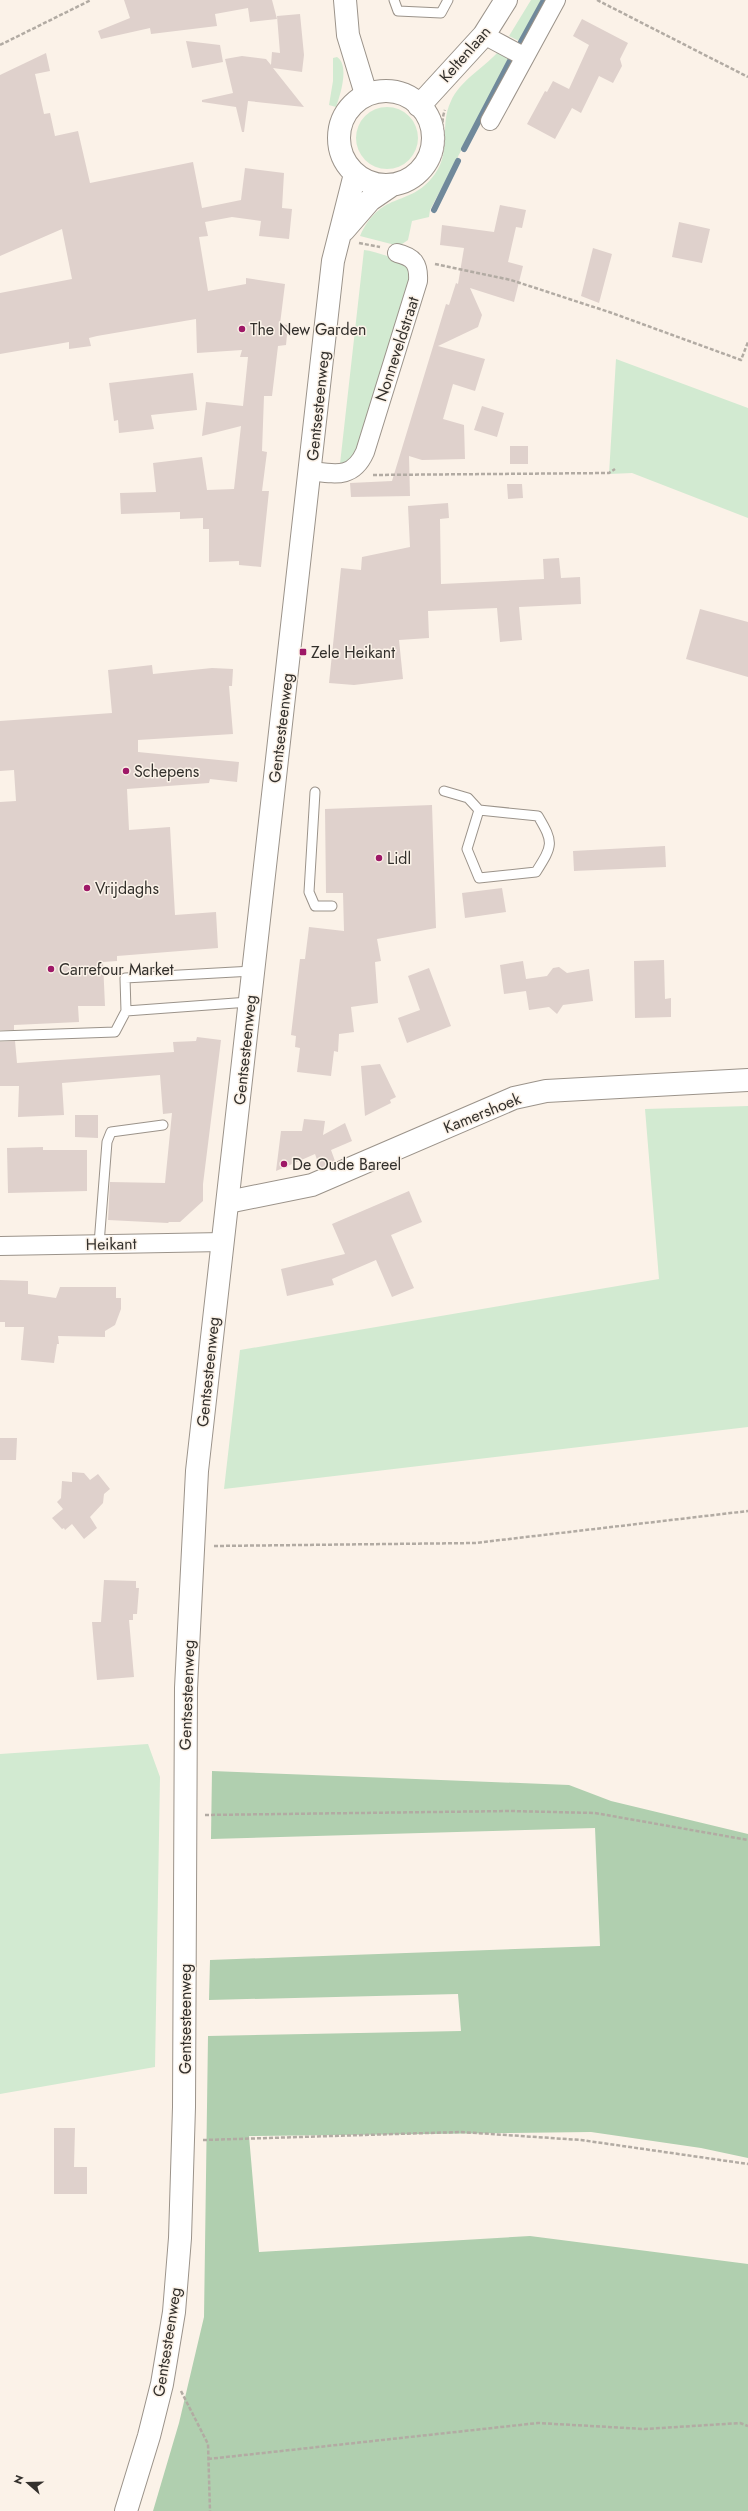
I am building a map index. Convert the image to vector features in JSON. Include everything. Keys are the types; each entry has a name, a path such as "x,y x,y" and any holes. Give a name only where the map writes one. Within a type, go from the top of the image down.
{"main road":[{"path":"345,0 348,35 365,90 347,111 340,127 339,143 342,156 354,179 376,184 401,187"},
{"name":"Keltenlaan","path":"423,102 484,35 506,0"},
{"name":"Gentsesteenweg","path":"340,237 370,200 401,187 403,182 417,173 431,151 431,126 423,102 398,93 365,90"},
{"name":"Gentsesteenweg","path":"126,2511 149,2436 162,2384 176,2282 183,2141 186,1688 197,1470 311,471 333,261 354,179"},
{"name":"Kamershoek","path":"228,1202 312,1185 514,1098 546,1091 748,1080"}],"street":[{"path":"490,121 556,0"},
{"path":"484,35 525,57"},
{"name":"Nonneveldstraat","path":"344,473 360,464 365,452 418,281 417,265 405,256"},
{"path":"311,471 344,473"},
{"name":"Heikant","path":"0,1246 223,1242"}],"lane":[{"path":"394,0 398,11 441,13 448,0"},
{"path":"444,791 468,798 479,810 538,816 550,836 549,851 536,872 479,878 468,849 479,810"},
{"path":"315,792 309,892 316,906 332,906"},
{"path":"0,1036 115,1032 126,1011 125,978 254,971"},
{"path":"126,1011 250,1002"},
{"path":"99,1244 106,1142 111,1132 163,1125"}],"path":[{"path":"0,45 92,0"},
{"path":"597,0 748,77"},
{"path":"354,179 337,165 331,151 330,132 340,106 352,93 365,90 382,82 398,83 414,88 423,102 439,117 444,139 437,165 428,178 401,187"},
{"path":"340,237 372,245 405,256 512,280 612,313 741,360 748,342"},
{"path":"344,473 380,476 608,473 615,469"},
{"path":"194,1546 475,1543 748,1511"},
{"path":"185,1815 510,1811 595,1812 748,1840"},
{"path":"183,2141 461,2132 581,2140 748,2164"},
{"path":"162,2384 182,2392 208,2444 210,2511"},
{"path":"208,2459 538,2423 644,2429 740,2423 748,2426"}],"green space":[{"path":"531,0 541,0 519,41 509,36"},
{"path":"497,53 509,59 430,210 429,217 412,221 408,240 399,246 360,236 368,222 377,212 394,201 422,188 431,179 442,160 447,111 451,101 460,87"},
{"path":"337,57 341,61 343,67 343,81 336,107 329,105 333,81 333,58"},
{"path":"387,107 404,112 409,116 413,121 418,138 413,155 409,160 404,164 387,169 370,164 365,160 361,155 356,138 361,121 365,116 370,112"},
{"path":"364,250 390,257 402,264 411,273 358,449 348,463 340,464"},
{"path":"616,359 748,408 748,518 632,473 609,474"},
{"path":"748,1106 748,1427 224,1489 240,1350 659,1279 645,1109"},
{"path":"148,1744 160,1777 155,2067 0,2094 0,1754"},
{"path":"212,1771 569,1785 611,1801 748,1834 748,2158 701,2148 591,2132 249,2136 259,2252 530,2236 748,2264 748,2511 153,2511 179,2423 204,2317 208,2036 461,2031 458,1994 209,2000 210,1960 600,1946 595,1828 211,1839"}],"building":[{"path":"124,0 272,0 277,19 250,22 248,8 215,14 217,26 151,34 150,28 101,39 98,31 130,18"},
{"path":"300,14 304,55 302,72 273,68 304,107 248,101 244,132 242,132 236,107 202,102 202,100 233,93 225,59 242,56 266,59 271,65 272,52 280,53 277,16"},
{"path":"582,19 628,43 620,59 622,66 613,83 599,76 581,113 572,108 555,139 527,124 545,91 547,92 553,81 569,89 589,45 573,36"},
{"path":"186,41 220,45 223,62 192,68"},
{"path":"46,53 50,71 35,74 44,114 50,113 55,136 78,131 90,183 193,162 202,208 241,200 245,168 284,173 282,208 292,209 289,239 259,236 261,221 232,217 205,222 208,236 199,237 208,291 246,284 246,278 285,284 280,324 288,325 286,345 278,346 272,396 264,396 262,451 267,452 262,491 269,491 261,567 239,565 239,561 209,562 209,529 203,529 203,518 180,519 180,512 121,514 120,493 156,492 153,463 202,457 207,490 234,489 241,426 202,436 206,402 243,406 248,357 240,357 242,350 197,353 196,319 89,338 91,346 69,349 69,342 0,354 0,293 72,279 62,229 0,256 0,75"},
{"path":"500,205 526,210 522,228 516,227 508,262 523,266 514,302 470,288 482,315 478,327 438,346 485,359 475,391 453,384 443,419 464,425 465,459 422,460 409,456 410,496 351,497 350,483 392,481 446,304 449,305 456,283 458,284 464,248 440,245 442,225 494,232"},
{"path":"679,222 710,229 702,263 672,257"},
{"path":"593,248 612,254 599,303 581,296"},
{"path":"193,373 197,410 151,415 154,429 119,433 118,420 114,421 109,383"},
{"path":"482,406 504,413 497,437 474,430"},
{"path":"510,446 528,446 528,464 510,464"},
{"path":"507,484 522,484 523,498 508,499"},
{"path":"448,503 449,518 440,519 441,584 544,579 543,559 559,558 561,578 580,577 581,604 519,607 522,640 500,642 497,608 428,611 429,638 399,640 403,679 354,685 329,683 341,568 361,570 362,557 410,547 408,506"},
{"path":"700,609 748,622 748,677 686,659"},
{"path":"152,665 153,674 212,668 233,669 232,686 229,686 233,734 138,740 138,752 239,762 237,782 210,779 209,783 127,789 129,830 170,827 175,915 216,912 218,948 117,956 117,961 103,962 105,1006 78,1006 79,1022 14,1025 14,1030 0,1030 0,802 16,801 14,770 0,771 0,721 112,713 108,670"},
{"path":"432,805 436,928 377,939 381,961 375,962 378,1003 351,1007 354,1032 339,1034 338,1052 334,1051 331,1076 297,1072 300,1048 295,1047 296,1036 291,1035 300,959 305,959 309,927 344,931 343,893 326,893 325,809"},
{"path":"665,846 666,867 574,871 573,851"},
{"path":"502,888 506,912 465,918 462,893"},
{"path":"664,960 665,999 671,998 671,1017 635,1018 634,961"},
{"path":"523,961 526,979 547,976 553,968 559,967 567,973 589,969 593,1001 563,1005 557,1014 549,1007 529,1010 526,991 504,994 500,965"},
{"path":"429,968 451,1026 407,1043 398,1018 420,1010 408,976"},
{"path":"197,1037 221,1040 203,1184 203,1201 180,1222 168,1223 108,1220 110,1182 165,1183 172,1113 163,1114 160,1075 62,1083 64,1115 18,1117 19,1086 0,1086 0,1042 15,1041 17,1063 174,1052 173,1042 196,1041"},
{"path":"380,1064 396,1097 390,1100 391,1103 365,1116 361,1066"},
{"path":"75,1115 98,1115 98,1138 75,1137"},
{"path":"304,1119 325,1121 323,1135 345,1123 352,1141 331,1150 335,1161 320,1168 315,1154 276,1171 281,1131 302,1131"},
{"path":"43,1147 43,1150 87,1150 87,1191 8,1193 7,1148"},
{"path":"409,1191 422,1222 391,1235 414,1288 392,1297 376,1260 332,1279 334,1285 287,1296 281,1269 345,1254 332,1224"},
{"path":"0,1280 28,1281 28,1294 56,1298 60,1287 116,1287 116,1298 121,1298 121,1309 115,1325 105,1331 105,1337 58,1336 59,1344 57,1344 54,1363 21,1360 24,1327 5,1327 5,1322 0,1322"},
{"path":"0,1438 17,1438 16,1460 0,1460"},
{"path":"72,1472 84,1473 90,1480 98,1474 110,1489 104,1494 103,1503 90,1517 97,1528 84,1539 72,1524 65,1530 64,1528 62,1529 52,1518 63,1509 57,1502 61,1498 62,1481 72,1482"},
{"path":"104,1580 136,1581 136,1588 139,1588 137,1614 133,1614 133,1620 129,1620 134,1677 97,1680 92,1622 101,1622"},
{"path":"54,2128 75,2128 74,2167 87,2167 87,2194 54,2194"}],"waterway":[{"path":"521,42 544,0"},
{"path":"464,149 510,61"},
{"path":"434,210 458,161"}],"place":[{"name":"The New Garden","path":"242,329"},
{"name":"Zele Heikant","path":"303,652"},
{"name":"Schepens","path":"126,771"},
{"name":"Lidl","path":"379,858"},
{"name":"Vrijdaghs","path":"87,888"},
{"name":"Carrefour Market","path":"51,969"},
{"name":"De Oude Bareel","path":"284,1164"}]}
